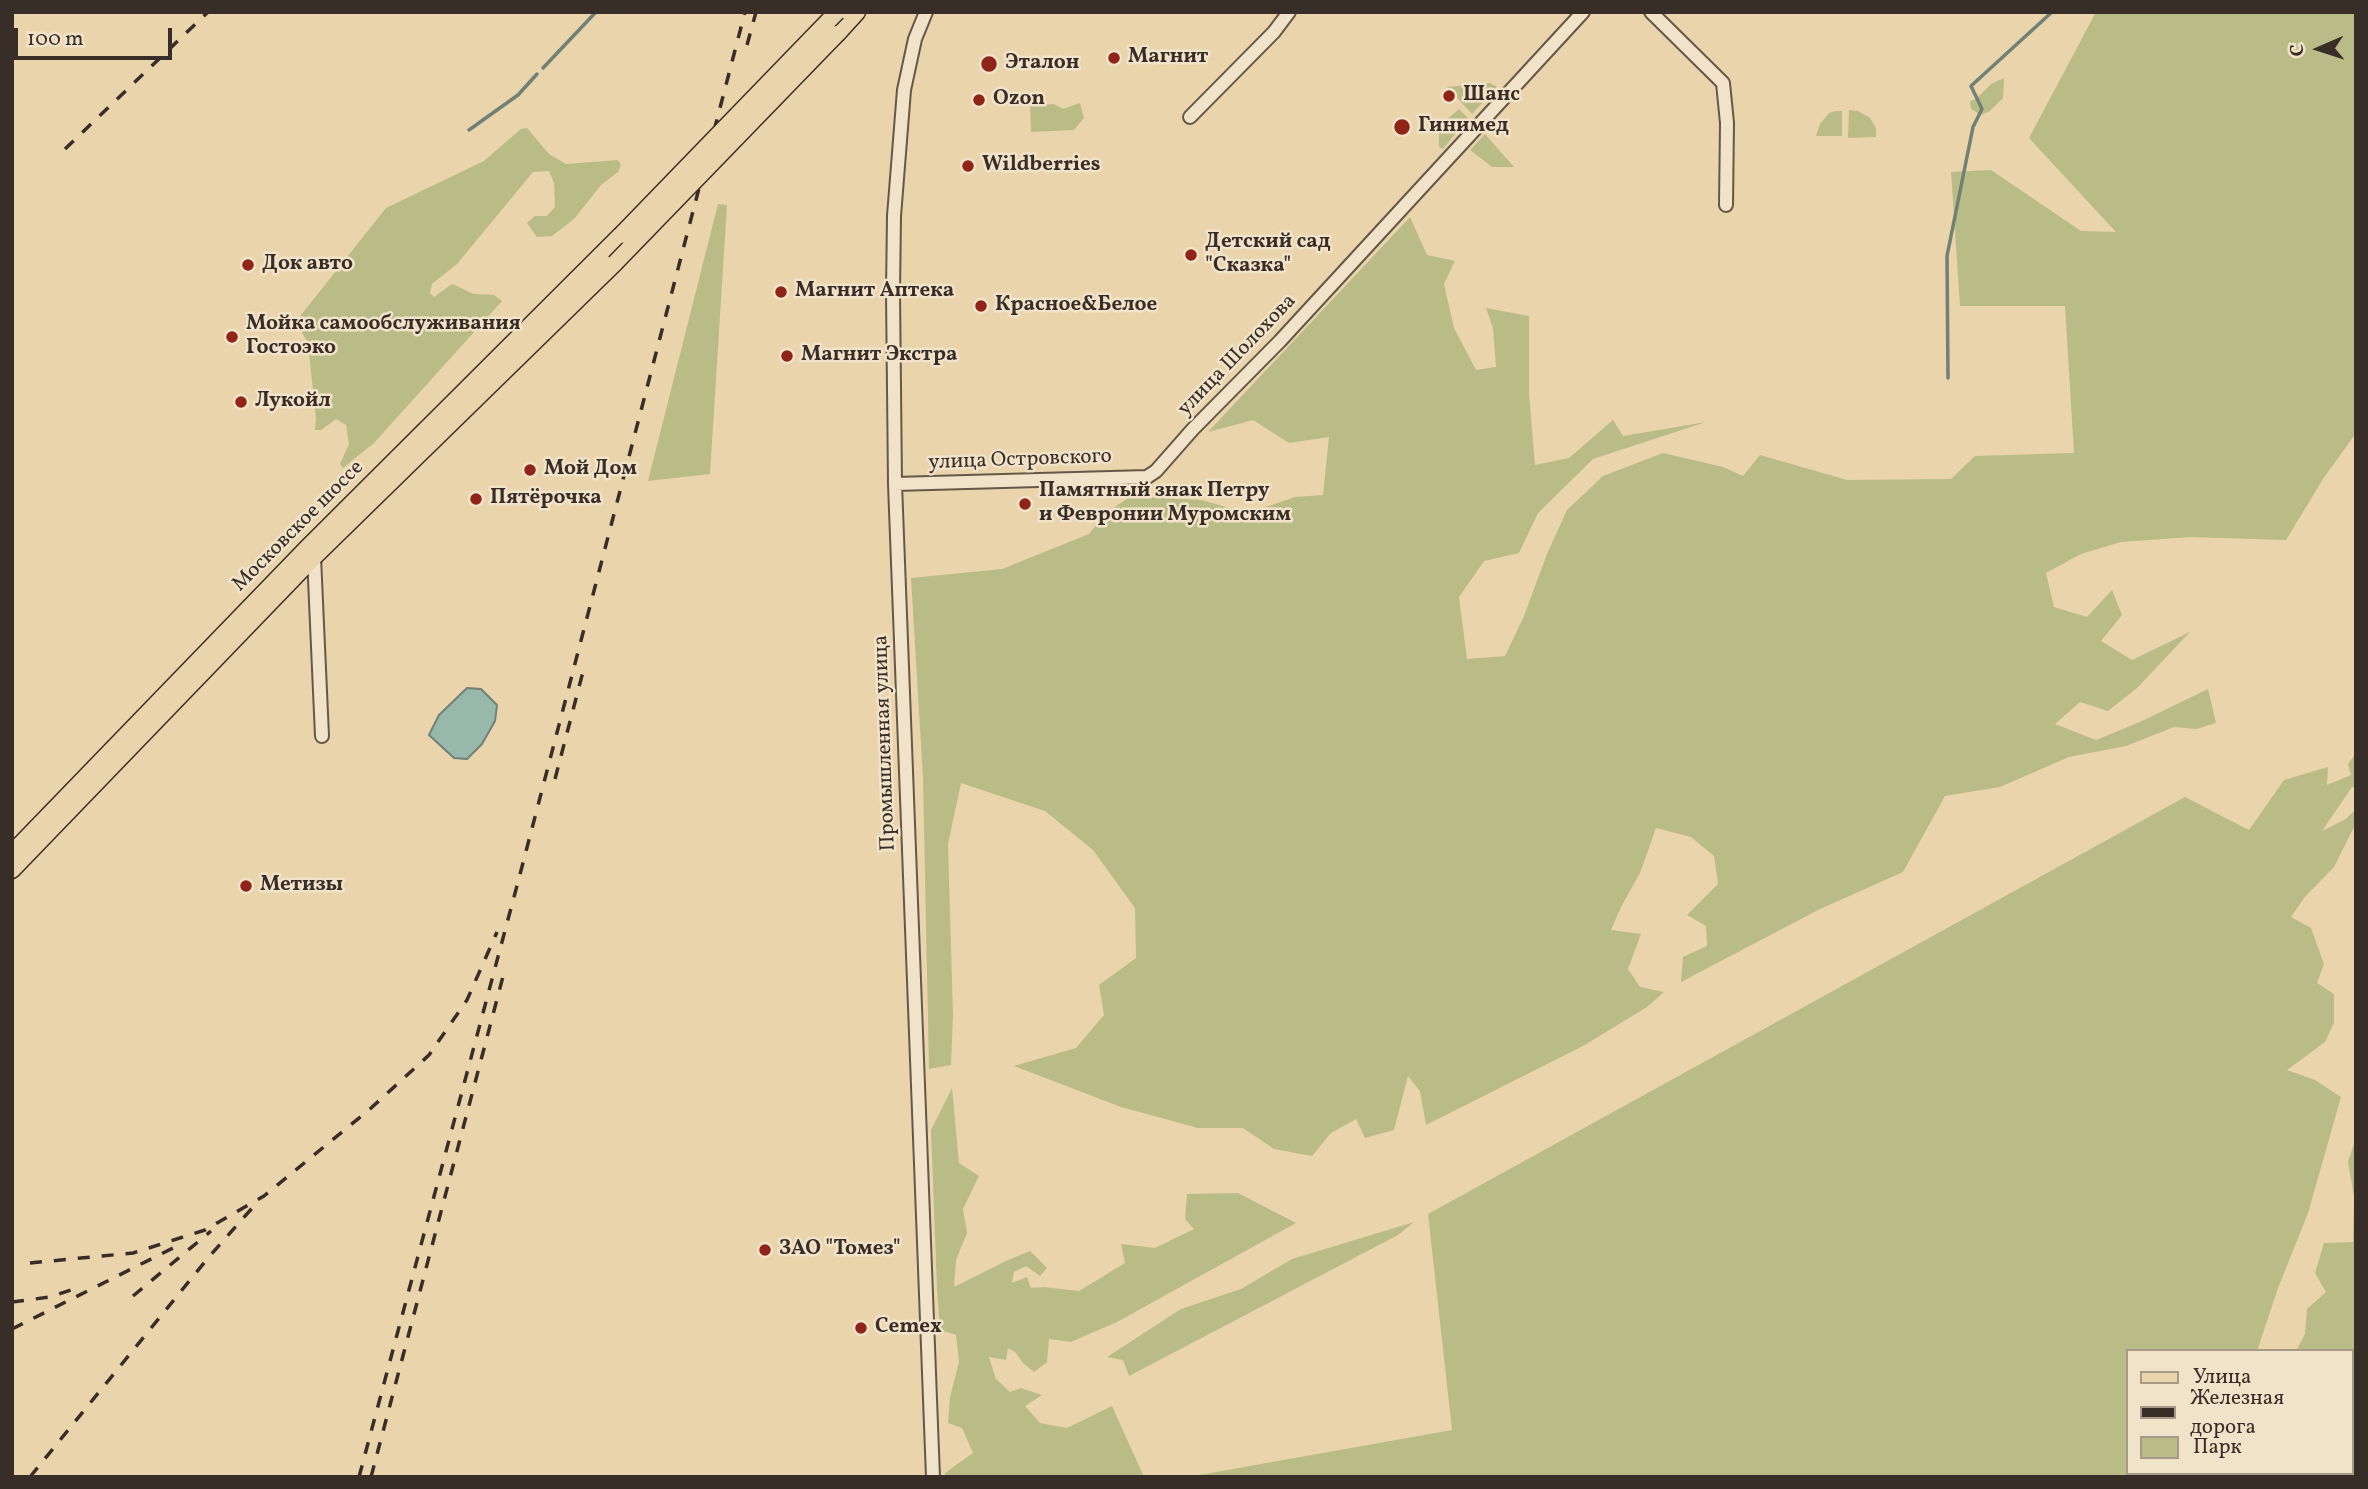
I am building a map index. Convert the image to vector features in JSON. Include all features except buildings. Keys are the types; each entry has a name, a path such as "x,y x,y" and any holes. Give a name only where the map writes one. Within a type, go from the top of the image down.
{"main road":[{"name":"Московское шоссе","path":"12,853 311,553 837,12"},
{"name":"Московское шоссе","path":"12,870 311,553 615,262 857,12"}],"street":[{"name":"Промышленная улица","path":"926,12 915,38 904,90 895,196 892,292 895,484 933,1477"},
{"path":"1189,117 1274,32 1289,12"},
{"name":"улица Шолохова","path":"1147,477 1156,471 1193,429 1280,341 1583,12"},
{"path":"1651,12 1723,83 1727,123 1727,205"},
{"name":"улица Островского","path":"895,484 1147,477"},
{"path":"311,553 322,736"}],"green space":[{"path":"2096,12 2356,12 2356,433 2323,479 2286,540 2190,537 2121,542 2081,554 2046,573 2054,607 2087,617 2112,590 2122,615 2101,641 2132,660 2190,632 2137,688 2108,711 2080,702 2055,724 2096,740 2208,689 2216,723 2196,729 2174,727 2126,746 2069,757 2000,787 1945,796 1903,872 1818,910 1681,982 1683,957 1707,946 1706,926 1687,915 1718,884 1714,856 1691,837 1656,828 1640,873 1611,930 1641,934 1628,969 1640,987 1664,992 1647,1007 1583,1046 1426,1125 1420,1091 1408,1076 1394,1130 1365,1138 1356,1119 1331,1133 1312,1156 1274,1149 1243,1128 1198,1128 1121,1107 1014,1066 1076,1048 1104,1015 1099,985 1136,958 1135,908 1093,850 1045,811 961,783 948,844 953,1015 951,1065 929,1069 923,778 911,578 1002,569 1089,534 1106,513 1131,496 1201,500 1248,513 1295,497 1323,495 1329,437 1289,443 1253,420 1208,432 1410,217 1427,255 1455,261 1444,284 1454,328 1476,370 1496,367 1493,328 1486,308 1529,316 1529,393 1535,465 1569,458 1613,420 1623,436 1706,422 1593,459 1538,513 1519,553 1484,561 1459,597 1467,659 1505,656 1567,510 1603,476 1663,453 1723,467 1743,476 1760,455 1847,480 1951,479 1975,456 2074,453 2065,306 1960,306 1951,172 1991,170 2081,231 2116,232 2029,138"},
{"path":"2004,78 2003,98 1990,111 1981,115 1971,109 1970,101 1976,99 1991,84"},
{"path":"1490,83 1497,87 1472,114 1447,87"},
{"path":"1030,100 1038,100 1039,105 1054,104 1063,109 1080,103 1084,118 1074,130 1031,132"},
{"path":"1459,109 1468,118 1443,149 1439,147 1439,126"},
{"path":"1849,110 1858,111 1870,118 1876,128 1876,137 1848,138"},
{"path":"1842,111 1842,136 1816,136 1820,124 1829,113"},
{"path":"527,128 549,154 566,164 618,160 621,165 618,172 601,185 574,219 552,236 537,237 527,223 535,216 547,216 555,207 554,183 549,171 533,172 457,264 432,284 430,293 434,297 452,284 474,294 494,295 502,301 374,443 343,468 340,464 349,444 346,425 336,419 321,430 315,430 308,343 297,324 301,315 386,208 484,161 521,129"},
{"path":"1485,134 1514,167 1492,167 1470,150"},
{"path":"718,204 727,205 710,474 648,481"},
{"path":"2356,753 2356,787 2352,787 2322,831 2346,819 2356,809 2356,823 2334,867 2304,898 2291,917 2311,928 2324,964 2317,983 2334,994 2334,1023 2325,1042 2287,1070 2315,1080 2341,1097 2308,1213 2278,1288 2258,1349 2126,1349 2126,1475 2222,1475 2221,1477 1188,1477 1452,1430 1428,1214 2185,797 2249,830 2284,780 2328,767 2327,785 2351,775 2348,764"},
{"path":"952,1088 959,1163 979,1176 963,1209 967,1233 956,1260 954,1287 1030,1251 1047,1268 1040,1276 1026,1266 1014,1272 1012,1283 1027,1277 1031,1288 1079,1291 1125,1263 1121,1244 1155,1248 1194,1229 1185,1219 1187,1194 1238,1193 1296,1223 1117,1322 1071,1342 1049,1339 1047,1362 1034,1372 1008,1348 1006,1360 989,1357 996,1379 1010,1392 1021,1388 1042,1395 1025,1406 1040,1423 1067,1428 1112,1406 1144,1477 945,1477 945,1473 973,1453 962,1428 948,1423 950,1397 959,1362 956,1335 940,1330 937,1289 931,1130"},
{"path":"2356,1137 2356,1477 2258,1477 2354,1475 2354,1349 2297,1349 2305,1334 2307,1309 2326,1292 2315,1273 2324,1243 2353,1242 2354,1197 2348,1162"},
{"path":"1414,1222 1398,1235 1129,1376 1123,1360 1107,1357 1181,1309 1241,1289 1292,1259"}],"shaded area":[{"path":"467,688 481,689 497,705 495,721 482,744 467,759 454,758 429,735 439,715"}],"waterway":[{"path":"543,68 596,12"},
{"path":"1948,378 1947,256 1973,127 1982,109 1971,86 2052,12"},
{"path":"469,130 518,95 537,74"}],"railway":[{"path":"65,149 208,12"},
{"path":"359,1477 518,882 745,12"},
{"path":"747,45 756,12"},
{"path":"555,779 585,664"},
{"path":"30,1263 133,1253 205,1230 264,1196 370,1109 429,1055 467,1000 497,932"},
{"path":"371,1477 505,969"},
{"path":"30,1477 208,1258 254,1206"},
{"path":"133,1296 211,1231"},
{"path":"12,1329 175,1247"},
{"path":"12,1302 50,1297 74,1289"}],"place":[{"name":"Магнит","path":"1114,58"},
{"name":"Эталон","path":"989,64"},
{"name":"Шанс","path":"1449,96"},
{"name":"Ozon","path":"979,100"},
{"name":"Гинимед","path":"1402,127"},
{"name":"Wildberries","path":"968,166"},
{"name":"Детский сад \"Сказка\"","path":"1191,255"},
{"name":"Док авто","path":"248,265"},
{"name":"Магнит Аптека","path":"781,292"},
{"name":"Красное&Белое","path":"981,306"},
{"name":"Мойка самообслуживания Гостоэко","path":"232,337"},
{"name":"Магнит Экстра","path":"787,356"},
{"name":"Лукойл","path":"241,402"},
{"name":"Мой Дом","path":"530,470"},
{"name":"Пятёрочка","path":"476,499"},
{"name":"Памятный знак Петру и Февронии Муромским","path":"1025,504"},
{"name":"Метизы","path":"246,886"},
{"name":"ЗАО \"Томез\"","path":"765,1250"},
{"name":"Cemex","path":"861,1328"}]}
